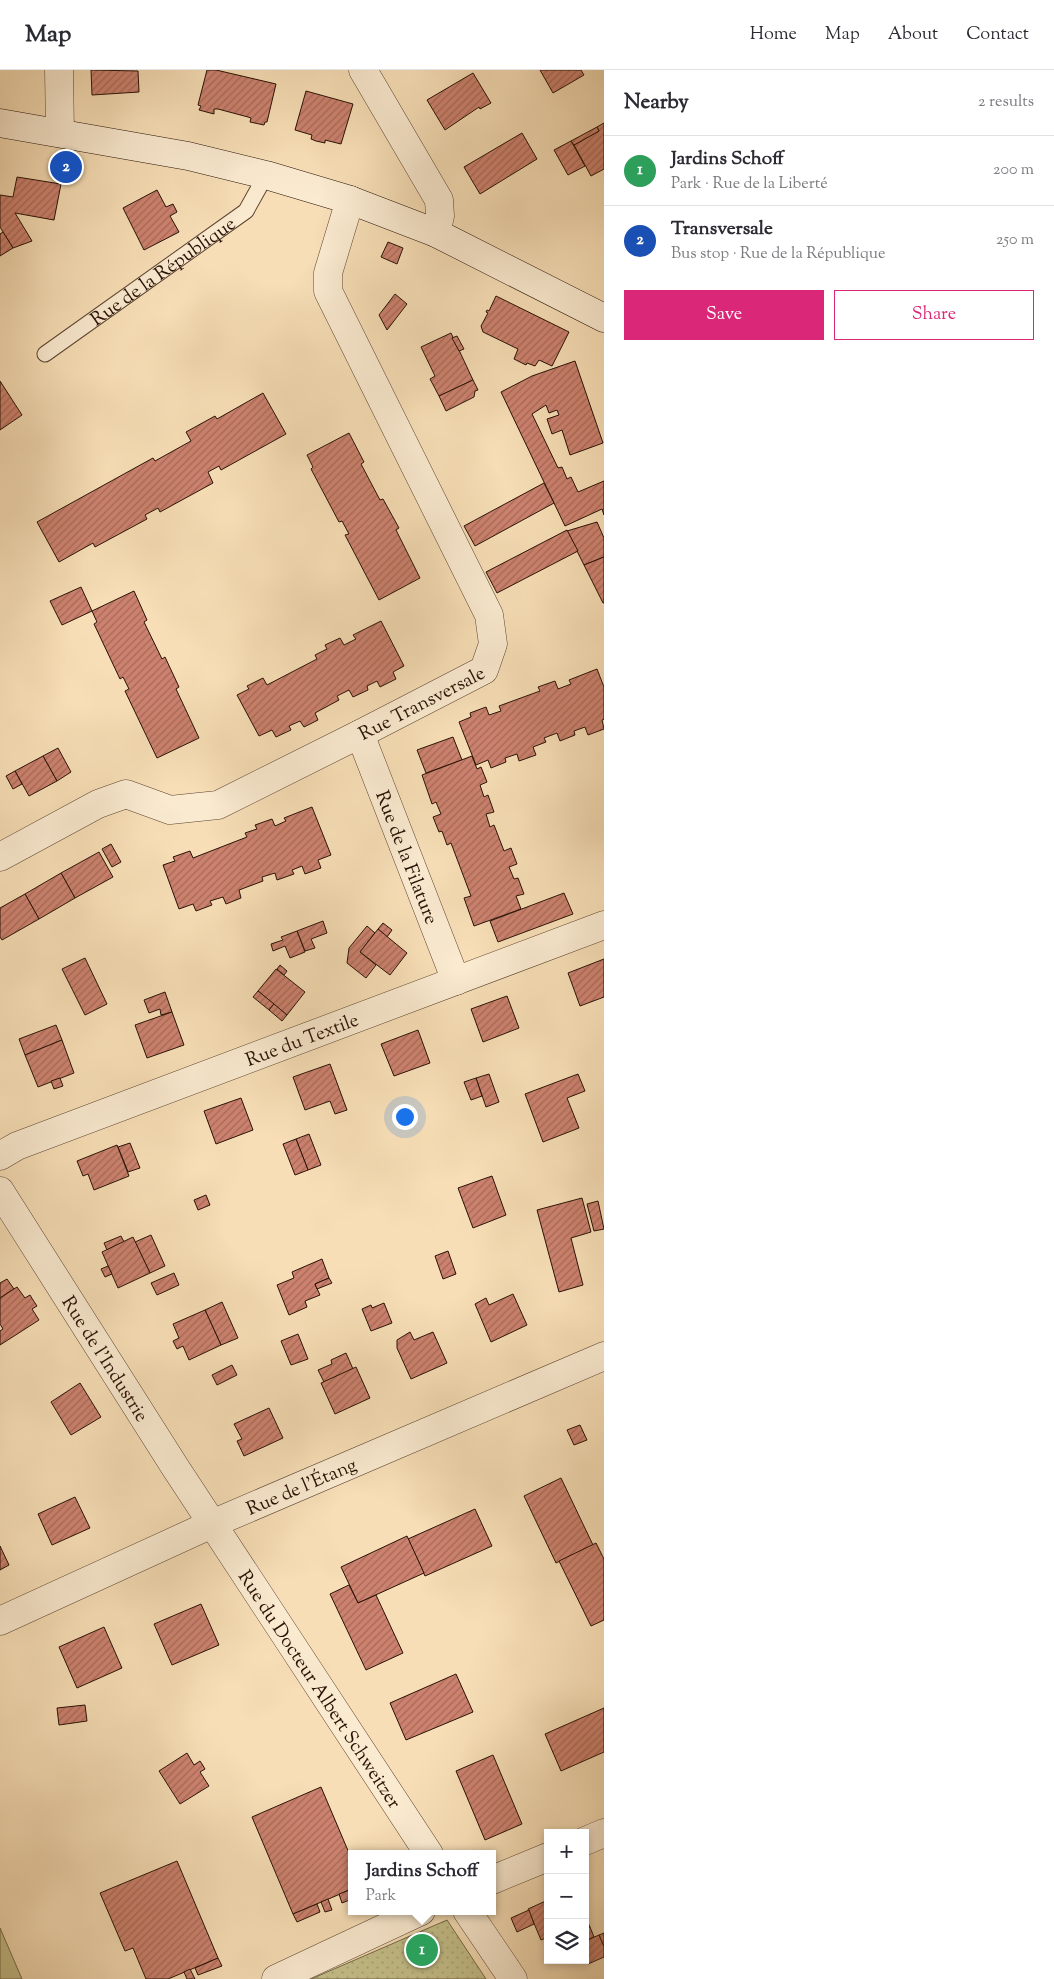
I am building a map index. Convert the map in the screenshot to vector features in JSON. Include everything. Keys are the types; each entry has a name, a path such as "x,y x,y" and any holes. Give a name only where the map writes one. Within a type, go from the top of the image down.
{"street":[{"path":"58,70 60,133"},
{"path":"363,70 439,200 440,216 436,233"},
{"path":"0,123 188,156 266,175 350,200 436,233 603,314"},
{"name":"Rue Transversale","path":"0,857 98,804 126,794 170,810 218,805 484,670 493,644 488,615 328,291 328,273 350,200"},
{"name":"Rue de la Filature","path":"360,734 456,981"},
{"name":"Rue du Textile","path":"0,1156 18,1146 604,925"},
{"name":"Rue de l'Industrie","path":"0,1191 175,1467 214,1523"},
{"name":"Rue de l'Étang","path":"0,1621 214,1523 604,1356"},
{"name":"Rue du Docteur Albert Schweitzer","path":"214,1523 426,1850"},
{"path":"589,1839 604,1833"},
{"path":"496,1878 544,1859"},
{"path":"276,1979 412,1915"},
{"path":"470,1915 512,1979"}],"lane":[{"name":"Rue de la République","path":"45,354 246,211 266,175"}],"shaded area":[{"path":"447,1920 486,1979 311,1979"},
{"path":"0,1928 22,1979 0,1979"}],"building":[{"path":"91,70 138,71 139,92 92,95"},
{"path":"207,70 216,70 276,84 267,122 264,125 250,122 251,118 218,109 214,109 214,114 199,110 201,106 198,105"},
{"path":"540,70 581,70 584,75 553,93"},
{"path":"473,73 491,103 480,109 479,107 445,130 427,100"},
{"path":"306,91 353,104 341,144 325,140 325,143 316,141 311,139 312,135 295,130"},
{"path":"604,123 604,169 591,176 574,145 599,131 597,127"},
{"path":"597,127 599,131 574,145 571,141"},
{"path":"522,133 537,159 480,194 464,167"},
{"path":"571,141 585,166 568,175 554,150"},
{"path":"17,177 61,184 54,220 15,213 32,241 13,248 0,227 0,195 13,197"},
{"path":"157,190 166,207 173,204 177,212 170,216 179,232 144,250 123,208"},
{"path":"3,232 13,248 0,256 0,234"},
{"path":"388,242 403,248 397,264 381,257"},
{"path":"395,294 407,304 387,330 379,315"},
{"path":"496,296 569,332 552,366 539,360 535,366 527,363 526,365 514,359 518,349 483,332 481,326 488,313 486,312 487,310 489,311"},
{"path":"451,333 473,380 439,396 430,379 435,376 421,347"},
{"path":"457,336 464,349 459,351 452,338"},
{"path":"575,361 603,443 570,455 562,430 552,434 547,419 559,415 557,410 549,413 546,405 532,414 558,468 562,467 567,479 571,477 578,492 604,481 604,515 602,509 565,526 501,392 532,376"},
{"path":"473,380 478,390 475,391 474,397 446,411 439,396"},
{"path":"0,381 22,415 0,430"},
{"path":"263,393 286,434 221,470 219,466 208,472 213,483 160,512 158,508 145,515 147,519 95,547 93,543 59,562 37,522 153,458 155,461 191,441 186,432 215,416 217,419"},
{"path":"349,433 364,462 361,464 380,500 383,499 399,528 396,530 420,578 379,600 345,535 349,534 342,521 339,522 311,469 313,467 307,455"},
{"path":"544,483 554,503 475,546 464,526"},
{"path":"597,522 604,538 604,557 584,565 567,531"},
{"path":"567,530 578,551 497,593 486,572"},
{"path":"604,557 604,603 603,603 584,565"},
{"path":"81,587 92,611 62,625 50,601"},
{"path":"134,591 147,620 144,622 162,659 165,657 179,687 176,689 199,738 157,758 125,691 129,689 123,677 120,679 94,624 97,622 92,611"},
{"path":"381,621 404,666 393,672 396,679 380,687 377,681 367,686 368,690 353,697 349,690 337,696 339,700 315,713 318,720 304,727 300,721 289,726 291,730 276,737 272,730 259,736 237,695 249,689 247,686 263,678 267,685 317,659 315,655 327,649 325,645 340,638 344,645 356,639 353,635"},
{"path":"597,669 604,687 604,719 602,720 604,729 588,735 585,727 574,731 575,735 560,741 557,733 544,738 546,742 533,747 536,755 519,761 517,754 505,758 506,762 491,768 488,760 476,765 459,722 471,717 470,713 486,707 489,715 501,711 499,706 540,691 538,687 555,681 558,689 571,684 569,680"},
{"path":"453,737 462,760 426,773 417,750"},
{"path":"58,748 71,772 57,781 43,756"},
{"path":"43,756 57,781 29,796 15,771"},
{"path":"472,756 477,769 481,767 487,782 480,785 484,797 488,795 494,812 486,814 490,827 494,825 504,851 511,848 517,864 509,867 514,879 518,878 524,894 516,896 521,909 474,926 464,898 471,896 451,843 447,845 442,831 439,832 433,817 441,814 436,802 432,804 422,775"},
{"path":"15,771 22,784 13,789 6,776"},
{"path":"312,807 331,855 318,860 321,868 305,874 302,866 292,870 294,874 277,880 275,873 262,877 263,881 239,890 241,898 226,904 223,897 210,901 212,905 196,911 193,904 179,909 163,865 175,861 173,857 190,851 193,858 247,837 245,833 257,829 255,825 272,819 275,826 286,821 284,818"},
{"path":"111,844 121,862 112,867 102,849"},
{"path":"99,852 113,877 75,898 61,873"},
{"path":"61,873 75,898 39,919 25,894"},
{"path":"564,893 573,914 498,942 490,921"},
{"path":"25,894 39,919 2,940 0,937 0,908"},
{"path":"323,921 327,933 311,939 315,948 305,951 297,931"},
{"path":"383,923 392,930 387,937 378,929"},
{"path":"367,926 375,933 360,952 376,965 366,978 347,963 349,948"},
{"path":"378,929 407,953 390,975 360,952"},
{"path":"297,931 305,952 290,958 285,946 273,951 271,944 283,940 281,937"},
{"path":"85,958 107,1004 85,1015 62,969"},
{"path":"604,959 604,997 580,1006 568,973"},
{"path":"280,965 287,971 284,975 277,969"},
{"path":"276,969 305,992 287,1015 258,991"},
{"path":"258,991 274,1004 269,1010 253,997"},
{"path":"165,992 172,1012 161,1015 160,1009 149,1013 144,1000"},
{"path":"507,996 519,1028 483,1042 471,1009"},
{"path":"274,1004 287,1015 282,1021 269,1010"},
{"path":"172,1012 184,1045 147,1058 135,1025"},
{"path":"56,1025 62,1040 25,1055 19,1039"},
{"path":"418,1030 430,1063 394,1076 381,1044"},
{"path":"62,1040 74,1073 38,1087 25,1055"},
{"path":"330,1064 347,1110 335,1114 330,1101 305,1110 293,1077"},
{"path":"489,1074 499,1102 486,1107 476,1078"},
{"path":"578,1074 585,1091 567,1098 579,1128 543,1142 525,1094"},
{"path":"60,1078 63,1086 54,1089 51,1081"},
{"path":"476,1078 482,1096 471,1100 464,1082"},
{"path":"241,1098 253,1130 216,1144 204,1111"},
{"path":"309,1134 321,1165 308,1170 296,1139"},
{"path":"296,1139 308,1170 295,1175 283,1144"},
{"path":"130,1143 140,1168 128,1172 118,1147"},
{"path":"117,1145 129,1176 94,1190 88,1174 83,1176 77,1161"},
{"path":"492,1176 506,1215 473,1228 458,1188"},
{"path":"206,1195 210,1205 198,1210 194,1200"},
{"path":"582,1198 591,1232 571,1238 583,1285 559,1292 537,1210"},
{"path":"598,1201 604,1229 594,1231 587,1204"},
{"path":"151,1235 165,1266 150,1273 135,1242"},
{"path":"121,1236 124,1242 107,1250 104,1243"},
{"path":"133,1237 150,1273 118,1288 102,1252"},
{"path":"448,1251 456,1274 443,1279 435,1256"},
{"path":"322,1259 329,1278 315,1284 320,1295 305,1301 307,1307 289,1315 277,1285 294,1278 292,1272"},
{"path":"108,1266 112,1274 105,1277 101,1269"},
{"path":"174,1273 179,1285 157,1295 151,1283"},
{"path":"329,1278 332,1283 317,1289 315,1284"},
{"path":"7,1279 14,1289 0,1298 0,1283"},
{"path":"17,1287 25,1298 30,1295 37,1306 32,1309 39,1320 0,1345 0,1331 3,1329 0,1324 0,1298"},
{"path":"513,1294 527,1325 491,1342 475,1304 486,1298 489,1305"},
{"path":"222,1302 238,1338 221,1345 205,1310"},
{"path":"384,1303 392,1323 371,1331 362,1309 371,1305 372,1308"},
{"path":"205,1310 221,1345 189,1360 183,1346 177,1349 173,1341 179,1338 173,1324"},
{"path":"410,1332 414,1340 433,1332 447,1363 411,1379 397,1348 397,1340"},
{"path":"298,1334 308,1359 291,1365 281,1341"},
{"path":"346,1353 353,1369 324,1382 318,1370 332,1364 331,1360"},
{"path":"232,1365 237,1375 217,1385 212,1375"},
{"path":"356,1367 370,1398 335,1414 321,1383"},
{"path":"80,1383 101,1417 71,1435 51,1402"},
{"path":"269,1408 283,1438 244,1456 237,1441 242,1439 234,1424"},
{"path":"580,1425 587,1440 574,1445 567,1430"},
{"path":"561,1478 593,1545 556,1563 524,1496"},
{"path":"75,1497 90,1528 52,1545 38,1514"},
{"path":"475,1509 492,1546 425,1576 408,1539"},
{"path":"407,1536 424,1573 358,1603 341,1567"},
{"path":"596,1543 604,1559 604,1620 591,1626 559,1561"},
{"path":"0,1546 9,1565 0,1570"},
{"path":"349,1585 358,1603 376,1595 403,1653 366,1670 330,1594"},
{"path":"201,1604 219,1645 172,1665 154,1624"},
{"path":"104,1627 122,1668 77,1688 59,1647"},
{"path":"456,1674 473,1712 406,1740 390,1703"},
{"path":"85,1705 87,1721 59,1725 57,1708"},
{"path":"604,1708 604,1752 561,1771 545,1734"},
{"path":"187,1753 194,1765 200,1761 205,1769 200,1772 209,1786 180,1804 159,1771"},
{"path":"493,1755 522,1824 485,1840 456,1771"},
{"path":"321,1787 348,1851 348,1891 293,1914 252,1817"},
{"path":"177,1861 218,1958 168,1979 146,1979 133,1948 125,1951 100,1893"},
{"path":"348,1891 348,1901 342,1903 339,1894"},
{"path":"328,1899 332,1910 325,1912 321,1902"},
{"path":"544,1902 544,1939 541,1940 528,1909"},
{"path":"317,1904 320,1912 297,1922 293,1914"},
{"path":"529,1910 534,1924 517,1932 511,1918"},
{"path":"589,1927 594,1937 589,1939"},
{"path":"604,1933 604,1947 599,1935"},
{"path":"599,1935 604,1947 604,1957 589,1964 589,1939"},
{"path":"218,1958 222,1966 198,1975 195,1968"},
{"path":"190,1969 195,1979 187,1979 184,1972"}],"place":[{"name":"Transversale","path":"66,167"},
{"name":"Jardins Schoff","path":"422,1950"}]}
